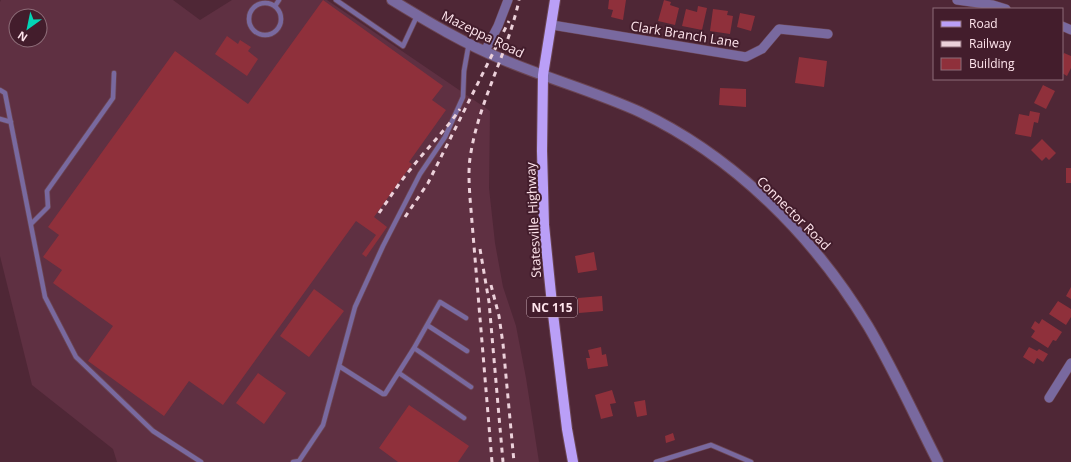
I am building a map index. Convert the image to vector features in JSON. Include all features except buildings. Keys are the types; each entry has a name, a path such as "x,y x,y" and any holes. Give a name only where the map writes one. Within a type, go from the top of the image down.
{"main road":[{"name":"Statesville Highway","path":"556,0 543,75 542,151 544,231 566,422 573,462"}],"street":[{"name":"Mazeppa Road","path":"392,0 417,16 501,59 543,75"},
{"path":"486,51 508,0"},
{"path":"957,0 994,3 1004,8"},
{"name":"Clark Branch Lane","path":"552,25 746,57 762,49 779,29 828,34"},
{"name":"Connector Road","path":"543,75 610,99 641,113 678,133 730,170 776,210 801,235 827,265 847,293 885,357 938,462"},
{"path":"1049,398 1071,363"}],"lane":[{"path":"275,6 279,0"},
{"path":"336,0 403,46 417,16"},
{"path":"265,2 275,6 281,15 280,25 277,30 273,33 262,34 253,29 249,20 255,6 265,2"},
{"path":"293,462 299,460 323,425 355,307 383,246 420,174 445,137 463,96 464,71 469,43"},
{"path":"31,224 48,207 47,191 113,98 114,73"},
{"path":"0,90 5,93 45,297 76,357 153,431 201,462"},
{"path":"0,120 10,122"},
{"path":"339,366 385,394 414,348 440,302 466,318"},
{"path":"427,325 467,351"},
{"path":"414,348 471,387"},
{"path":"399,373 464,418"},
{"path":"656,462 711,445 751,462"}],"shaded area":[{"path":"1,0 173,0 200,20 232,0 327,0 490,111 489,188 495,243 503,287 516,326 539,462 117,462 113,449 32,385 0,256"}],"railway":[{"path":"492,462 470,198 469,163 475,132 487,94 508,38 519,0"},
{"path":"405,217 428,183 509,21"},
{"path":"379,213 406,175 460,109"},
{"path":"480,249 489,302 503,462"},
{"path":"491,285 499,316 503,344 514,462"}]}
